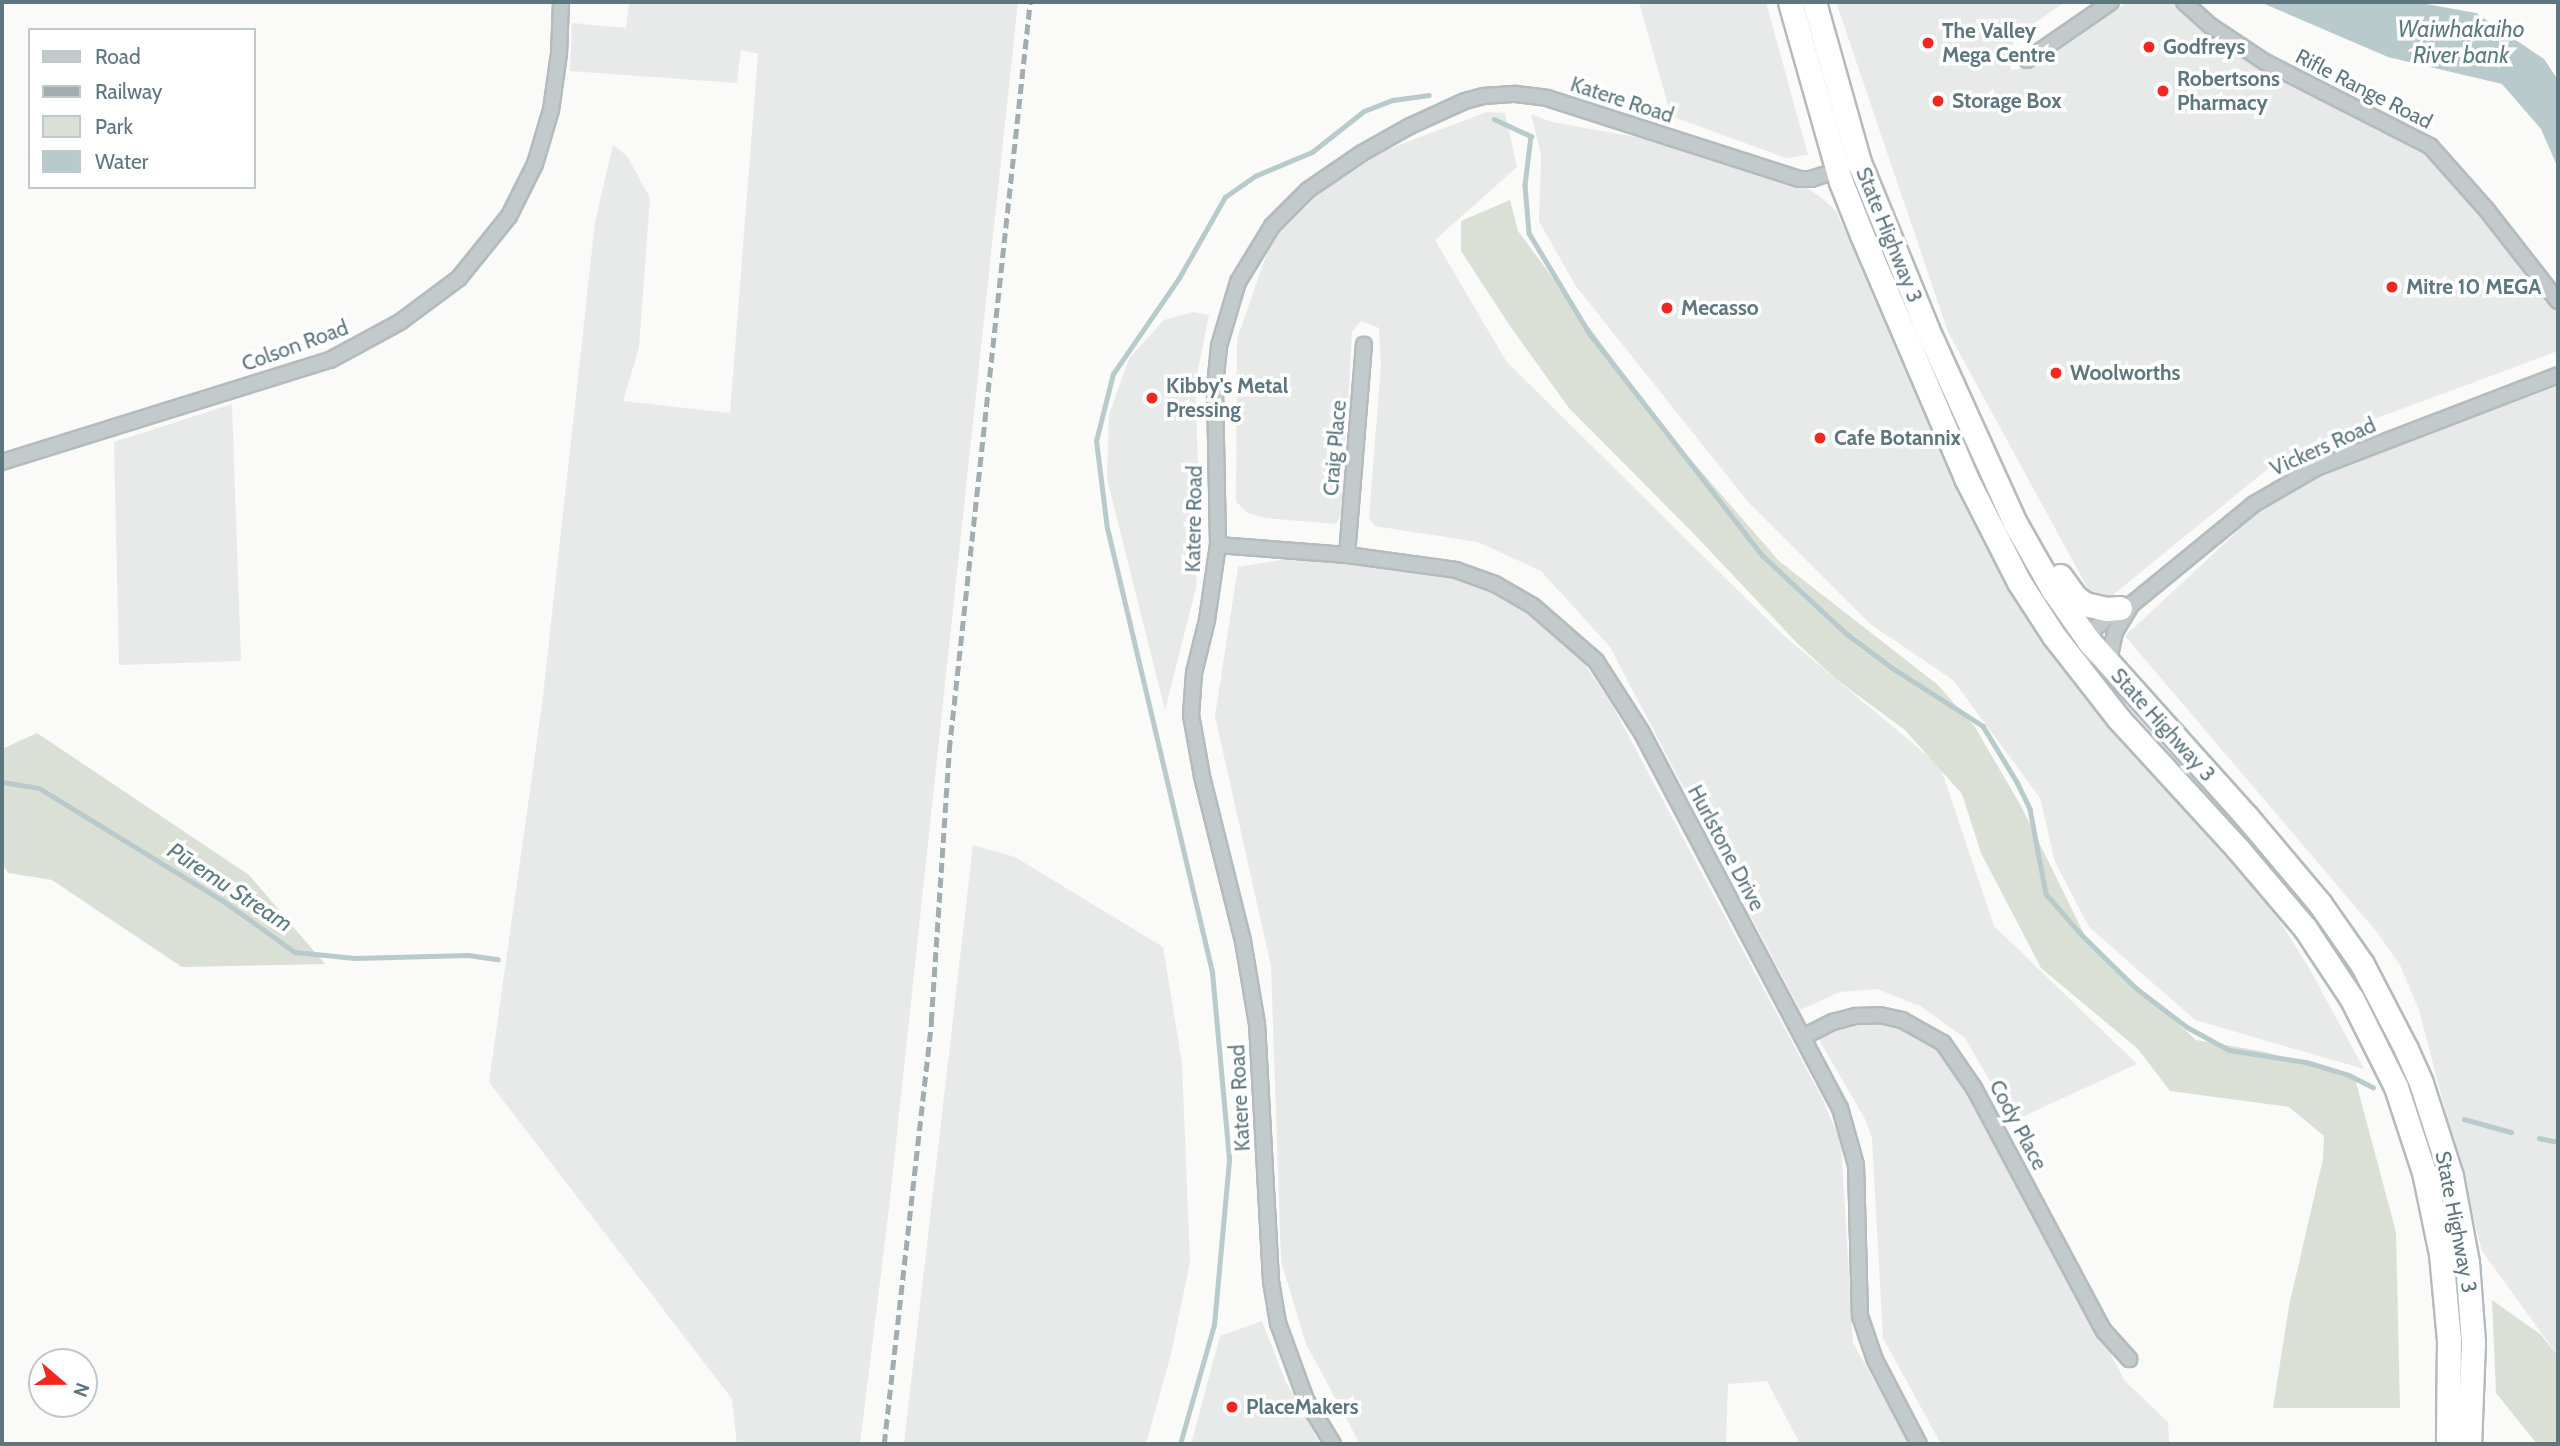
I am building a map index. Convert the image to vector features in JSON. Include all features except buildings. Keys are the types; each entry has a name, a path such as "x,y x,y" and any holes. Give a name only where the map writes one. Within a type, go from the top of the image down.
{"highway":[{"name":"State Highway 3","path":"1790,2 1849,166 1901,269 2004,501 2053,590 2108,665 2246,816 2320,904 2362,964 2406,1049 2425,1094 2451,1176 2467,1262 2473,1342 2469,1444"},
{"name":"State Highway 3","path":"1814,2 1849,166 1879,276 1971,490 2019,582 2080,671 2305,928 2341,982 2378,1047 2410,1124 2435,1214 2449,1340 2448,1444"},
{"path":"2004,501 2033,533 2075,597 2095,607 2126,606"}],"street":[{"name":"Colson Road","path":"2,462 330,360 400,322 459,278 509,216 535,164 551,110 559,54 561,2"},
{"path":"2026,60 2111,2"},
{"name":"Rifle Range Road","path":"2184,2 2221,33 2265,62 2430,146 2486,209 2558,302"},
{"name":"Katere Road","path":"1333,1444 1306,1400 1278,1323 1271,1281 1257,1024 1234,901 1192,734 1194,673 1207,620 1218,545 1215,387 1219,346 1238,282 1252,256 1287,210 1308,190 1362,153 1465,100 1516,94 1572,105 1799,179 1811,180 1849,166"},
{"name":"Craig Place","path":"1347,555 1364,345"},
{"name":"Vickers Road","path":"2080,671 2088,640 2094,629 2254,504 2307,473 2558,375"},
{"name":"Hurlstone Drive","path":"1218,545 1418,562 1456,570 1495,584 1533,606 1595,660 1642,733 1840,1108 1851,1136 1856,1165 1860,1316 1875,1360 1919,1444"},
{"name":"Vickers Road","path":"2108,665 2115,632 2126,606"},
{"name":"Cody Place","path":"1803,1037 1833,1022 1856,1016 1880,1015 1902,1020 1943,1042 1974,1088 2104,1331 2129,1359"}],"shaded area":[{"path":"629,2 1018,2 889,1208 860,1444 737,1444 732,1399 489,1082 542,705 595,222 613,145 627,156 650,198 639,348 623,401 730,413 758,54 741,50 737,83 570,71 572,23 626,28"},
{"path":"1639,2 1766,2 1808,155 1786,158 1671,116"},
{"name":"The Valley Mega Centre","path":"1836,2 2065,2 2019,34 2004,58 2012,70 2028,67 2128,2 2178,2 2439,158 2542,279 2558,310 2558,351 2342,431 2275,463 2098,607 1948,332"},
{"path":"1487,112 1505,113 1517,167 1435,240 1506,361 1783,635 1940,766 1994,926 2137,1064 2013,1121 1965,1038 1920,1006 1877,989 1840,992 1800,1010 1610,647 1541,571 1478,542 1374,526 1369,517 1381,365 1379,328 1361,321 1352,332 1342,513 1336,524 1265,518 1248,513 1236,502 1237,339 1272,239 1329,185 1375,154"},
{"path":"1531,114 1552,122 1658,141 1799,183 1836,211 1956,481 2052,641 2267,901 2309,968 2364,1069 2195,1020 2089,927 2055,862 2040,798 1953,680 1870,624 1749,503 1575,285 1539,221 1541,155"},
{"path":"1193,312 1209,315 1195,385 1200,514 1196,588 1165,710 1107,479 1109,414 1130,357 1164,320"},
{"path":"2558,386 2558,1356 2482,1251 2419,1010 2400,965 2376,931 2125,636 2269,502 2318,475"},
{"path":"232,404 241,661 119,665 114,442"},
{"path":"1312,555 1377,556 1501,587 1582,660 1612,705 1823,1100 1841,1142 1853,1343 1910,1444 1800,1444 1767,1381 1728,1384 1726,1444 1360,1444 1306,1344 1281,1261 1271,966 1215,716 1238,567"},
{"path":"973,845 1015,857 1163,947 1182,1063 1190,1262 1171,1354 1146,1444 904,1444"},
{"path":"1877,1021 1914,1026 1957,1065 2125,1381 2168,1422 2169,1444 1941,1444 1883,1338 1872,1138 1865,1119 1817,1036 1846,1023"},
{"path":"1262,1321 1285,1380 1320,1444 1191,1444 1220,1336"}],"green space":[{"path":"1510,200 1518,231 1667,432 1779,561 1938,685 1975,727 2021,806 2087,940 2196,1040 2261,1051 2354,1075 2396,1232 2400,1408 2273,1408 2289,1306 2323,1159 2324,1136 2289,1107 2170,1091 2138,1049 2041,968 1981,853 1962,794 1905,730 1837,680 1798,644 1569,408 1510,326 1461,251 1461,221"},
{"path":"37,733 249,875 325,964 182,967 52,880 8,873 2,863 2,749"},
{"path":"2492,1300 2540,1334 2558,1356 2558,1444 2537,1444 2496,1393"}],"water":[{"name":"Waiwhakaiho River bank","path":"2260,2 2415,2 2476,13 2544,59 2558,80 2558,168 2541,129 2502,84 2388,57"}],"waterway":[{"path":"1180,1444 1214,1325 1229,1159 1212,972 1107,529 1096,441 1113,374 1179,278 1225,197 1255,176 1312,152 1364,111 1393,100 1429,95"},
{"path":"1494,119 1531,136 1525,185 1529,233 1590,334 1763,556 1847,634 1894,669 1983,726 2030,809 2046,894 2081,934 2136,988 2187,1027 2229,1050 2306,1062 2349,1075 2373,1087"},
{"name":"Pūremu Stream","path":"2,782 39,788 222,900 295,952 355,958 468,955 498,959"},
{"path":"2464,1119 2511,1132"},
{"path":"2539,1138 2558,1142"}],"railway":[{"path":"884,1444 931,1022 949,750 1030,2"}],"place":[{"name":"The Valley Mega Centre","path":"1928,43"},
{"name":"Godfreys","path":"2149,47"},
{"name":"Robertsons Pharmacy","path":"2163,91"},
{"name":"Storage Box","path":"1938,101"},
{"name":"Mitre 10 MEGA","path":"2392,287"},
{"name":"Mecasso","path":"1667,308"},
{"name":"Woolworths","path":"2056,373"},
{"name":"Kibby's Metal Pressing","path":"1152,398"},
{"name":"Cafe Botannix","path":"1820,438"},
{"name":"PlaceMakers","path":"1232,1407"}]}
